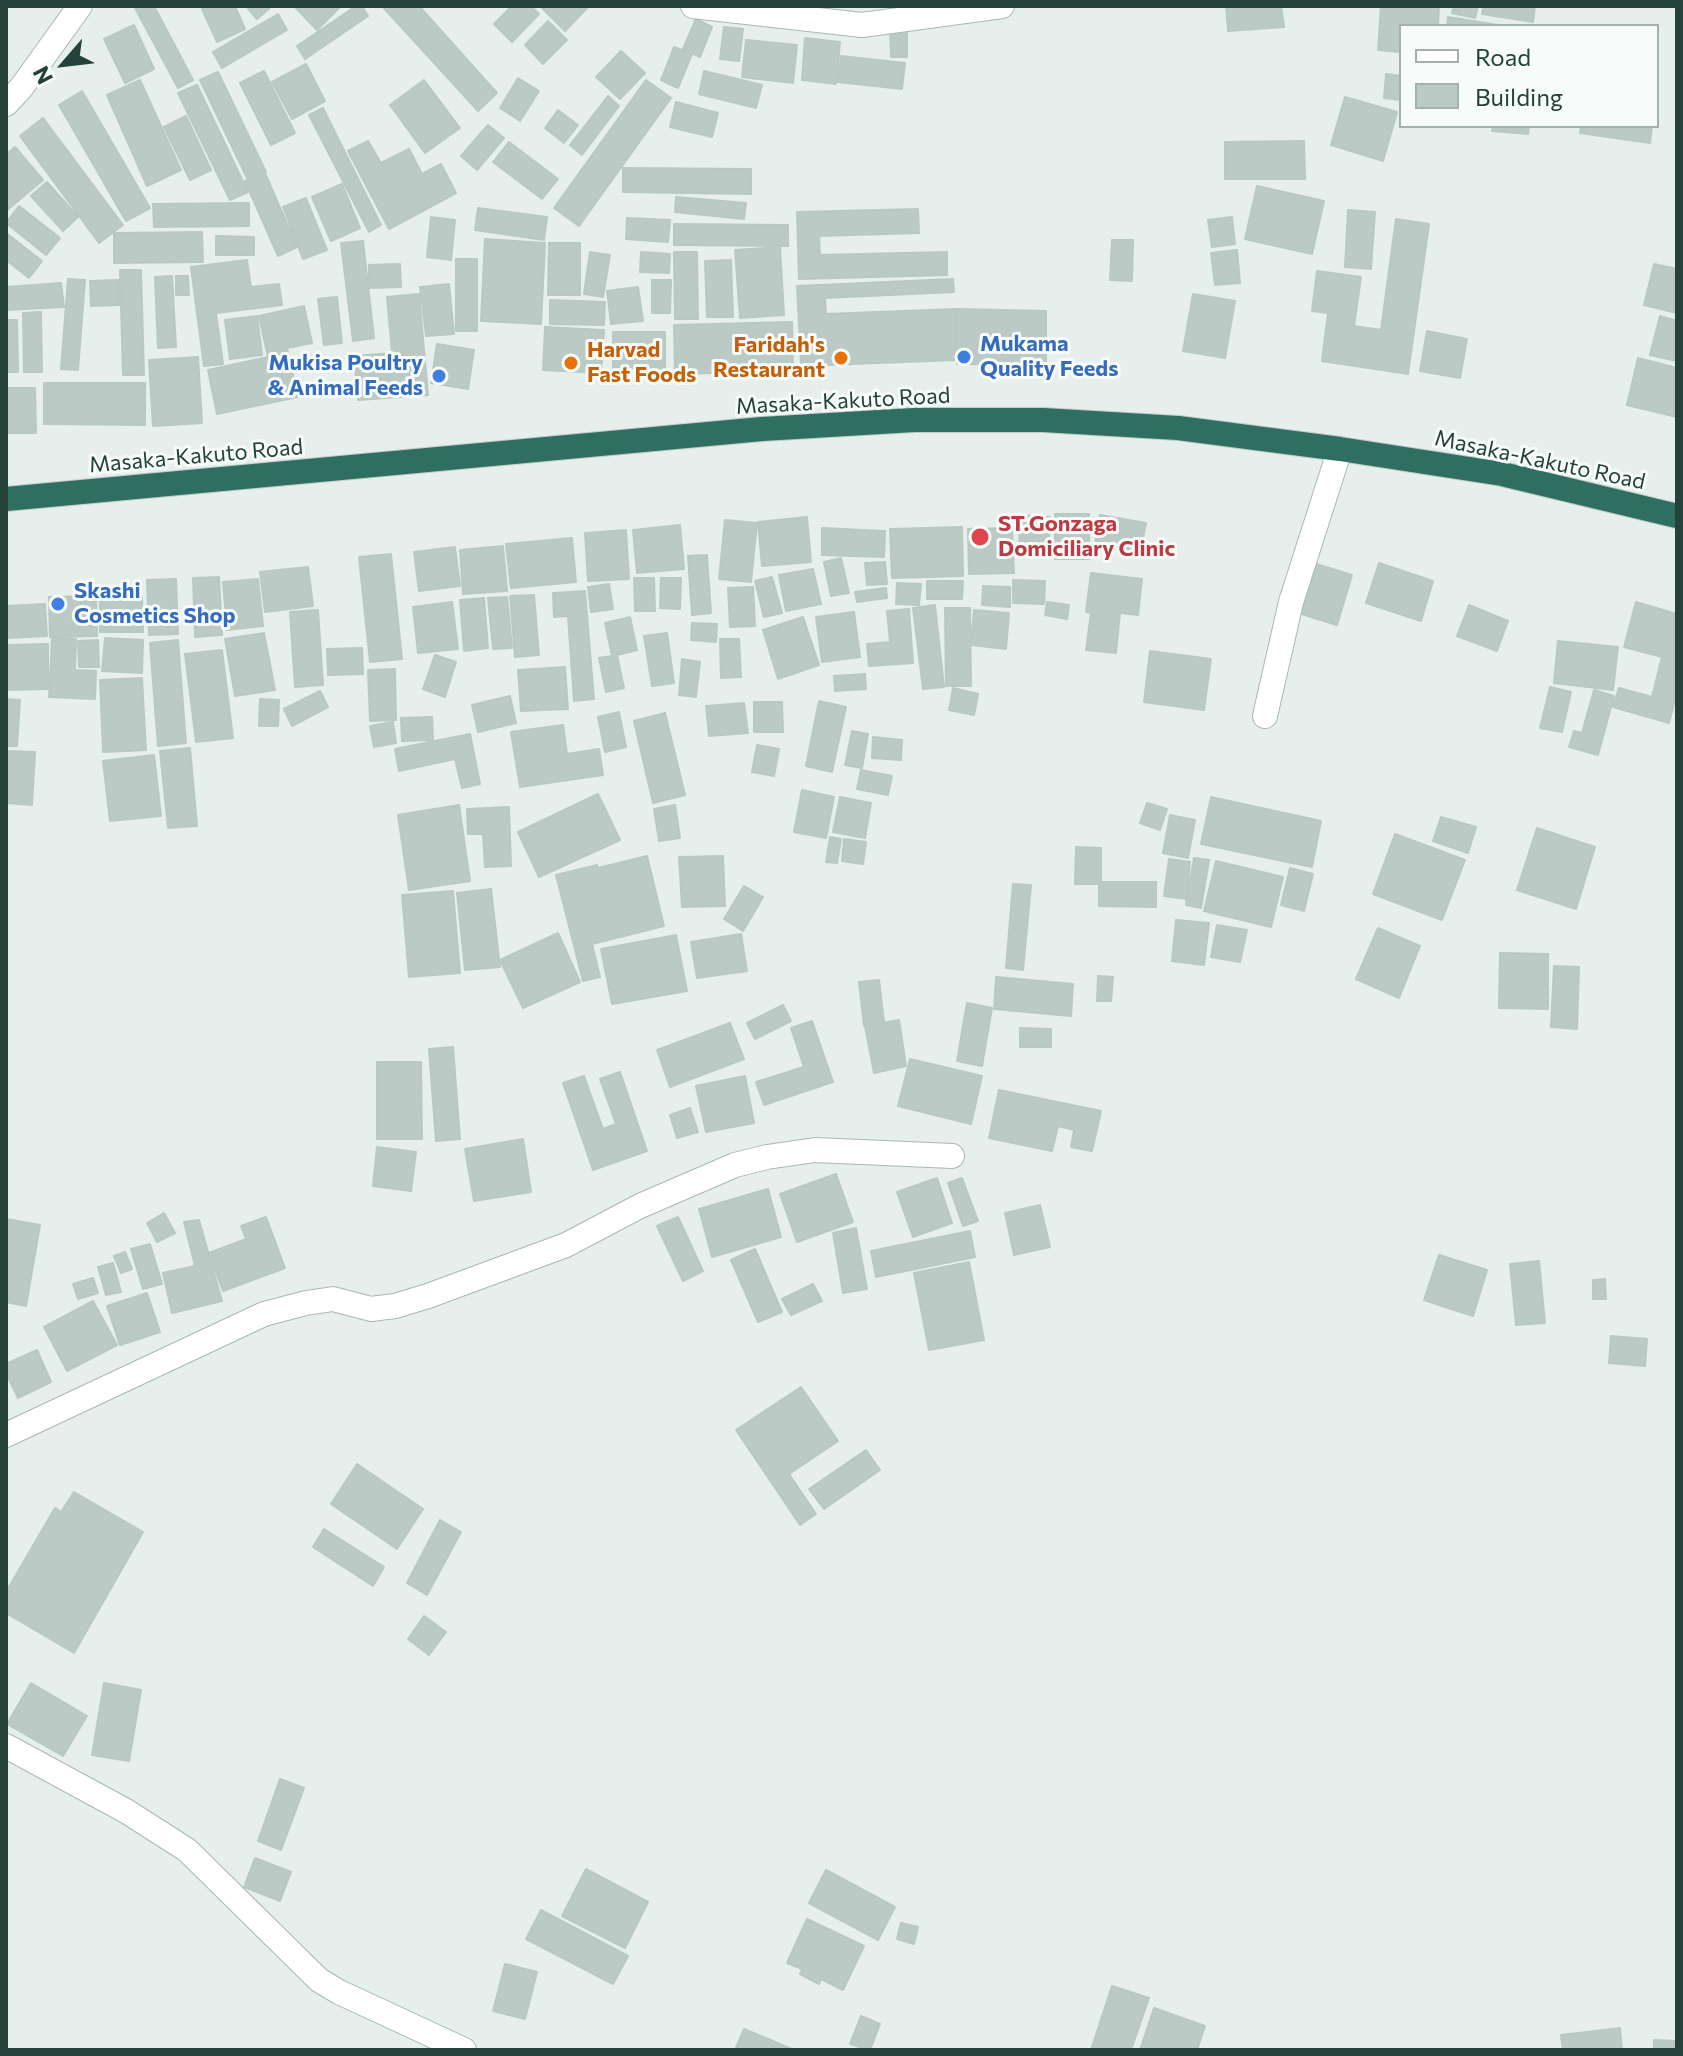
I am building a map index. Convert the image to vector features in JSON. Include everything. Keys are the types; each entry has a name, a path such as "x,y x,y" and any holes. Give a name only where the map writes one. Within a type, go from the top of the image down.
{"highway":[{"name":"Masaka-Kakuto Road","path":"6,499 762,429 914,420 1043,420 1178,428 1340,449 1502,474 1677,516"}],"street":[{"path":"6,104 80,6"},
{"path":"693,6 862,25 1002,6"},
{"path":"1265,716 1291,602 1340,449"},
{"path":"6,1435 264,1314 333,1299 371,1309 395,1306 428,1296 566,1245 640,1206 735,1165 815,1150 952,1156"},
{"path":"6,1746 126,1811 187,1850 319,1980 464,2050"}],"building":[{"path":"134,6 154,6 193,80 178,88"},
{"path":"208,6 235,6 245,29 217,42 202,9"},
{"path":"246,6 272,6 257,19"},
{"path":"294,6 341,6 317,30"},
{"path":"356,6 362,6 368,16 305,59 297,46"},
{"path":"382,6 419,6 497,93 478,111"},
{"path":"512,6 531,6 539,14 512,42 494,24"},
{"path":"540,6 589,6 565,31"},
{"path":"1226,6 1281,6 1284,27 1228,31"},
{"path":"1381,6 1439,6 1438,24 1399,24 1399,52 1378,50"},
{"path":"1454,6 1478,6 1475,18 1452,13"},
{"path":"1484,6 1535,6 1533,22 1482,14"},
{"path":"278,14 287,30 222,68 213,52"},
{"path":"1448,17 1492,24 1447,24"},
{"path":"696,19 712,27 700,57 683,49"},
{"path":"548,21 567,40 543,64 525,45"},
{"path":"134,25 154,69 125,83 104,39"},
{"path":"724,27 743,29 739,61 720,59"},
{"path":"890,30 907,31 907,57 891,57"},
{"path":"805,38 840,42 836,84 802,80"},
{"path":"746,40 797,45 793,83 742,77"},
{"path":"674,47 692,54 678,88 661,80"},
{"path":"621,51 645,73 620,99 596,77"},
{"path":"841,56 905,63 902,89 838,82"},
{"path":"306,64 325,101 292,119 272,82"},
{"path":"264,71 295,133 271,145 240,83"},
{"path":"704,71 762,85 756,108 699,94"},
{"path":"218,72 266,172 248,180 200,80"},
{"path":"1386,74 1399,76 1399,100 1384,98"},
{"path":"518,78 539,91 520,121 500,108"},
{"path":"140,80 181,170 147,186 107,95"},
{"path":"424,80 460,128 425,153 390,105"},
{"path":"646,80 671,98 579,226 554,208"},
{"path":"197,85 248,192 230,200 178,93"},
{"path":"82,91 150,208 126,221 59,105"},
{"path":"608,96 619,106 582,155 570,145"},
{"path":"1345,97 1397,112 1383,161 1331,145"},
{"path":"676,102 718,113 712,137 670,127"},
{"path":"323,108 381,225 369,232 309,115"},
{"path":"558,110 578,125 564,143 545,128"},
{"path":"186,116 211,170 190,180 164,127"},
{"path":"43,118 123,225 99,243 20,136"},
{"path":"488,125 504,138 477,170 461,156"},
{"path":"1493,128 1529,128 1528,134 1492,131"},
{"path":"1581,128 1652,128 1650,143 1580,133"},
{"path":"368,141 381,163 409,149 422,174 441,164 456,193 389,229 348,151"},
{"path":"1304,141 1305,179 1225,179 1225,142"},
{"path":"509,142 558,179 542,199 493,162"},
{"path":"15,147 43,180 6,211 6,155"},
{"path":"623,168 751,169 751,194 623,192"},
{"path":"265,173 297,247 278,256 245,181"},
{"path":"47,182 78,217 63,231 31,196"},
{"path":"342,184 360,228 331,241 312,197"},
{"path":"1257,186 1324,201 1312,254 1245,239"},
{"path":"676,197 746,203 744,219 675,212"},
{"path":"306,198 327,250 303,259 283,207"},
{"path":"249,203 249,226 154,227 153,204"},
{"path":"19,206 60,238 46,255 6,223"},
{"path":"478,208 547,217 544,240 475,230"},
{"path":"918,209 919,233 819,236 820,255 947,252 947,275 799,279 797,212"},
{"path":"1348,210 1375,212 1371,269 1345,267"},
{"path":"431,217 455,220 451,260 427,257"},
{"path":"1232,217 1235,244 1212,247 1208,220"},
{"path":"627,218 670,220 668,242 626,239"},
{"path":"1396,219 1429,224 1408,374 1322,361 1328,313 1312,311 1317,271 1361,277 1354,326 1381,330"},
{"path":"674,224 788,225 788,246 674,245"},
{"path":"202,232 203,262 114,263 114,233"},
{"path":"6,233 42,261 29,278 6,260"},
{"path":"216,236 254,237 254,255 216,255"},
{"path":"485,239 545,243 541,324 481,321"},
{"path":"1112,240 1133,240 1132,281 1110,280"},
{"path":"363,241 374,338 353,341 341,243"},
{"path":"549,243 580,243 580,295 548,295"},
{"path":"780,247 784,315 740,318 735,250"},
{"path":"1237,250 1240,283 1215,285 1211,253"},
{"path":"590,252 610,255 603,297 584,294"},
{"path":"641,252 670,254 669,273 640,272"},
{"path":"674,252 697,252 698,319 675,319"},
{"path":"456,259 477,259 477,331 456,331"},
{"path":"247,260 251,287 279,284 282,305 216,313 223,364 204,366 191,267"},
{"path":"731,260 733,317 707,317 705,261"},
{"path":"400,264 401,287 369,288 369,265"},
{"path":"1654,264 1677,269 1677,313 1644,305"},
{"path":"120,270 141,270 144,375 123,375"},
{"path":"172,276 176,347 158,348 155,277"},
{"path":"176,276 188,276 189,295 176,295"},
{"path":"68,279 85,280 78,370 61,369"},
{"path":"953,279 954,292 825,298 826,314 955,309 957,360 801,366 797,286"},
{"path":"119,280 119,305 91,306 90,281"},
{"path":"652,280 671,280 670,313 652,313"},
{"path":"61,283 64,307 6,310 6,287"},
{"path":"449,284 454,334 426,336 420,287"},
{"path":"638,287 643,321 611,324 607,291"},
{"path":"419,294 428,395 358,400 354,356 392,353 387,297"},
{"path":"1193,294 1235,301 1225,358 1183,351"},
{"path":"337,297 342,343 324,345 318,299"},
{"path":"550,300 605,302 604,325 550,324"},
{"path":"304,306 312,343 287,348 298,397 217,414 208,370 268,357 259,316"},
{"path":"957,309 1046,311 1046,365 957,364"},
{"path":"41,312 42,372 24,372 23,313"},
{"path":"257,316 262,355 230,359 225,320"},
{"path":"1660,316 1677,321 1677,361 1650,355"},
{"path":"6,320 17,320 18,372 6,372"},
{"path":"792,322 793,371 675,374 674,325"},
{"path":"545,327 604,330 601,373 543,370"},
{"path":"1427,331 1467,339 1460,378 1420,371"},
{"path":"613,332 665,332 665,369 613,368"},
{"path":"437,344 474,350 468,389 431,383"},
{"path":"198,357 202,423 153,426 149,360"},
{"path":"1638,358 1677,368 1677,417 1627,405"},
{"path":"44,383 145,383 145,425 44,424"},
{"path":"6,388 35,388 36,433 6,433"},
{"path":"1055,514 1089,514 1089,559 1055,559"},
{"path":"1020,515 1050,517 1048,558 1019,557"},
{"path":"1100,515 1146,523 1140,552 1095,544"},
{"path":"807,517 811,562 762,566 758,522"},
{"path":"725,520 757,523 751,582 719,579"},
{"path":"680,525 684,569 637,573 633,530"},
{"path":"962,527 963,576 892,578 890,529"},
{"path":"822,528 885,531 884,557 822,555"},
{"path":"1012,528 1014,573 969,574 968,529"},
{"path":"626,530 629,579 588,581 585,533"},
{"path":"572,538 576,582 511,588 506,544"},
{"path":"503,546 507,591 463,594 460,550"},
{"path":"455,547 460,586 419,591 414,552"},
{"path":"391,554 402,659 370,662 359,557"},
{"path":"707,555 711,613 692,615 688,556"},
{"path":"841,558 849,593 831,596 824,562"},
{"path":"885,562 887,584 867,585 865,563"},
{"path":"1310,562 1352,575 1337,625 1295,612"},
{"path":"1379,563 1433,581 1421,621 1366,603"},
{"path":"308,567 313,606 265,612 260,572"},
{"path":"813,569 821,604 786,611 779,575"},
{"path":"1091,573 1142,579 1138,615 1120,613 1116,653 1086,650 1091,613 1086,612"},
{"path":"219,577 222,635 195,637 193,578"},
{"path":"772,577 782,613 764,617 755,581"},
{"path":"634,578 654,578 655,611 635,611"},
{"path":"661,578 681,578 680,609 660,608"},
{"path":"176,579 178,634 149,635 147,580"},
{"path":"258,579 263,626 227,630 223,582"},
{"path":"1013,580 1045,581 1044,604 1013,603"},
{"path":"927,581 963,581 962,599 927,599"},
{"path":"897,583 921,584 919,605 896,604"},
{"path":"609,584 613,609 591,612 588,587"},
{"path":"983,586 1010,587 1010,607 982,605"},
{"path":"753,587 755,626 730,627 728,588"},
{"path":"886,588 887,598 857,602 855,592"},
{"path":"585,591 594,699 574,701 568,616 554,617 553,593"},
{"path":"534,595 539,655 515,657 510,596"},
{"path":"96,596 97,636 50,637 49,597"},
{"path":"142,597 143,632 100,632 100,598"},
{"path":"507,597 512,648 493,649 488,598"},
{"path":"484,598 488,648 464,651 460,600"},
{"path":"452,602 458,649 418,653 413,607"},
{"path":"1047,602 1069,605 1067,619 1045,615"},
{"path":"1636,602 1677,614 1677,692 1669,723 1613,707 1619,688 1652,697 1662,657 1624,647"},
{"path":"45,604 47,636 6,638 6,606"},
{"path":"935,605 944,687 923,689 913,608"},
{"path":"1469,605 1508,621 1497,651 1457,636"},
{"path":"945,608 970,608 971,686 946,686"},
{"path":"909,609 913,663 869,666 867,644 890,642 887,611"},
{"path":"318,610 323,685 295,687 290,612"},
{"path":"974,610 1009,613 1006,649 971,645"},
{"path":"854,612 860,657 822,662 816,617"},
{"path":"630,617 637,650 617,655 624,688 606,692 599,658 612,656 605,623"},
{"path":"803,617 819,665 778,679 763,630"},
{"path":"692,623 717,624 716,642 691,640"},
{"path":"264,633 275,690 235,696 225,639"},
{"path":"667,633 674,683 652,686 644,636"},
{"path":"52,638 76,639 75,670 96,671 95,699 49,697"},
{"path":"105,638 143,640 142,673 102,671"},
{"path":"720,639 739,639 741,677 721,678"},
{"path":"98,640 99,667 79,667 78,641"},
{"path":"178,640 186,743 158,746 150,643"},
{"path":"1558,641 1618,647 1613,690 1554,683"},
{"path":"48,644 48,689 6,690 6,645"},
{"path":"362,648 363,674 328,675 327,649"},
{"path":"222,650 233,738 196,742 185,654"},
{"path":"1150,651 1211,659 1204,710 1144,702"},
{"path":"435,655 456,662 445,697 423,689"},
{"path":"682,659 700,662 696,697 679,695"},
{"path":"565,667 568,709 521,711 518,670"},
{"path":"395,669 396,720 370,721 368,670"},
{"path":"865,674 866,689 835,691 834,676"},
{"path":"142,678 146,750 103,752 100,680"},
{"path":"1550,687 1571,692 1562,732 1540,728"},
{"path":"953,688 978,694 974,715 949,710"},
{"path":"1594,690 1614,696 1598,755 1569,747 1574,731 1582,733"},
{"path":"320,691 328,707 292,726 284,709"},
{"path":"510,696 516,723 478,732 472,705"},
{"path":"6,699 20,700 17,746 6,746"},
{"path":"260,699 279,700 278,726 259,726"},
{"path":"819,701 846,707 832,772 806,766"},
{"path":"754,702 782,702 783,732 754,732"},
{"path":"744,703 748,733 709,736 706,706"},
{"path":"619,712 626,747 605,752 598,717"},
{"path":"665,713 685,795 653,803 634,721"},
{"path":"432,717 433,740 402,741 401,718"},
{"path":"393,722 396,743 374,747 370,726"},
{"path":"563,725 567,754 599,749 603,775 520,787 511,732"},
{"path":"852,731 868,734 862,768 845,765"},
{"path":"470,734 480,784 462,788 455,759 399,771 395,749"},
{"path":"873,737 902,740 901,760 872,758"},
{"path":"757,745 779,749 774,776 752,772"},
{"path":"190,748 197,826 168,828 160,751"},
{"path":"6,751 35,752 32,805 6,803"},
{"path":"154,755 161,816 110,821 103,761"},
{"path":"861,770 892,776 888,795 857,789"},
{"path":"802,790 834,797 826,838 794,832"},
{"path":"598,794 620,840 539,877 518,832"},
{"path":"840,797 871,803 865,838 833,832"},
{"path":"1211,797 1321,821 1312,867 1201,844"},
{"path":"1147,803 1167,809 1160,830 1140,823"},
{"path":"459,805 470,881 409,890 398,815"},
{"path":"675,805 680,838 659,841 654,809"},
{"path":"509,807 511,866 485,867 483,834 468,834 467,809"},
{"path":"1170,815 1195,820 1188,858 1163,853"},
{"path":"1441,817 1476,827 1468,853 1433,841"},
{"path":"1537,828 1595,847 1576,909 1517,890"},
{"path":"1395,834 1465,860 1442,920 1373,894"},
{"path":"830,837 841,839 837,863 826,862"},
{"path":"844,839 866,842 863,864 842,861"},
{"path":"1076,847 1101,848 1101,882 1156,882 1156,907 1099,906 1099,884 1075,884"},
{"path":"647,856 664,926 592,944 600,977 583,981 556,875"},
{"path":"723,856 725,906 682,907 679,857"},
{"path":"1194,858 1209,860 1201,908 1186,905"},
{"path":"1169,859 1190,862 1186,899 1164,896"},
{"path":"1216,861 1283,877 1271,927 1204,911"},
{"path":"1290,868 1313,874 1304,911 1281,905"},
{"path":"1013,884 1031,885 1023,970 1006,968"},
{"path":"744,886 763,897 743,931 724,919"},
{"path":"491,889 500,967 465,970 457,893"},
{"path":"453,891 460,973 409,977 402,895"},
{"path":"1176,920 1209,923 1204,965 1172,961"},
{"path":"1217,925 1247,930 1240,962 1211,957"},
{"path":"1378,928 1420,946 1399,998 1356,979"},
{"path":"558,933 580,982 523,1008 500,960"},
{"path":"741,934 747,971 697,978 691,942"},
{"path":"676,935 687,991 612,1004 601,949"},
{"path":"1500,953 1548,954 1548,1009 1499,1008"},
{"path":"1554,966 1579,967 1577,1029 1551,1027"},
{"path":"1098,976 1113,977 1111,1001 1097,1001"},
{"path":"996,977 1073,984 1071,1016 994,1009"},
{"path":"879,980 884,1022 864,1026 859,982"},
{"path":"967,1003 992,1008 982,1066 957,1061"},
{"path":"783,1005 791,1021 755,1039 747,1023"},
{"path":"899,1020 906,1066 874,1073 865,1026"},
{"path":"812,1021 833,1082 764,1105 756,1082 804,1067 791,1028"},
{"path":"730,1023 744,1059 670,1087 657,1050"},
{"path":"1020,1028 1051,1029 1051,1047 1020,1047"},
{"path":"453,1047 460,1139 436,1141 429,1049"},
{"path":"910,1059 982,1076 971,1124 898,1106"},
{"path":"377,1062 421,1062 422,1139 377,1139"},
{"path":"620,1072 647,1151 593,1170 563,1083 584,1076 603,1129 616,1124 600,1079"},
{"path":"745,1076 754,1123 706,1132 696,1086"},
{"path":"999,1090 1101,1111 1092,1151 1071,1147 1074,1130 1058,1126 1052,1151 989,1138"},
{"path":"690,1108 698,1132 677,1138 670,1115"},
{"path":"523,1139 531,1192 474,1201 465,1149"},
{"path":"377,1147 416,1152 411,1191 373,1186"},
{"path":"836,1174 853,1222 797,1242 780,1194"},
{"path":"937,1178 952,1223 913,1237 897,1192"},
{"path":"962,1178 978,1221 963,1226 948,1183"},
{"path":"768,1189 781,1237 712,1257 699,1209"},
{"path":"1040,1205 1050,1247 1014,1255 1005,1213"},
{"path":"164,1213 175,1233 157,1242 147,1223"},
{"path":"266,1217 285,1268 223,1291 209,1253 246,1239 241,1226"},
{"path":"678,1217 703,1271 683,1281 657,1226"},
{"path":"6,1219 40,1225 26,1306 6,1302"},
{"path":"199,1220 222,1301 172,1313 163,1273 195,1266 184,1222"},
{"path":"856,1228 867,1289 843,1293 833,1233"},
{"path":"970,1231 975,1257 876,1277 871,1251"},
{"path":"150,1244 162,1284 143,1289 131,1249"},
{"path":"755,1249 782,1312 758,1322 731,1260"},
{"path":"125,1252 132,1269 121,1273 114,1256"},
{"path":"1439,1255 1487,1270 1473,1316 1424,1300"},
{"path":"1539,1261 1545,1323 1516,1325 1510,1264"},
{"path":"969,1262 984,1340 929,1350 914,1273"},
{"path":"113,1263 121,1292 106,1295 98,1267"},
{"path":"93,1278 98,1293 78,1299 73,1284"},
{"path":"1605,1279 1606,1299 1593,1299 1593,1280"},
{"path":"813,1284 822,1301 791,1315 782,1299"},
{"path":"147,1293 160,1332 120,1345 107,1306"},
{"path":"93,1301 117,1345 67,1371 44,1327"},
{"path":"1611,1336 1647,1339 1645,1366 1609,1363"},
{"path":"37,1350 51,1382 18,1398 6,1373 6,1364"},
{"path":"801,1387 838,1441 789,1474 816,1514 800,1525 736,1430"},
{"path":"866,1450 880,1470 824,1509 809,1489"},
{"path":"357,1464 423,1509 397,1549 331,1504"},
{"path":"74,1492 143,1532 74,1653 6,1613 6,1592 55,1508 61,1512"},
{"path":"440,1520 461,1532 427,1595 407,1583"},
{"path":"324,1529 384,1567 373,1586 313,1547"},
{"path":"424,1616 446,1632 429,1655 408,1639"},
{"path":"31,1683 87,1716 63,1756 7,1724"},
{"path":"104,1683 141,1690 129,1761 92,1755"},
{"path":"280,1779 304,1788 281,1850 258,1841"},
{"path":"255,1858 291,1872 280,1901 244,1887"},
{"path":"586,1869 648,1902 625,1948 562,1916"},
{"path":"826,1870 895,1907 878,1940 809,1903"},
{"path":"541,1910 628,1956 613,1984 526,1939"},
{"path":"807,1919 864,1946 843,1990 821,1979 819,1984 800,1974 802,1969 787,1963"},
{"path":"901,1923 918,1927 914,1944 897,1939"},
{"path":"505,1964 537,1972 525,2019 493,2011"},
{"path":"1112,1986 1149,1998 1131,2050 1091,2050"},
{"path":"1154,2008 1205,2026 1197,2050 1140,2050"},
{"path":"861,2016 880,2024 870,2050 850,2044"},
{"path":"1620,2028 1622,2050 1563,2050 1561,2035"},
{"path":"744,2029 794,2050 735,2050"},
{"path":"1654,2040 1677,2041 1677,2050 1654,2050"}],"place":[{"name":"Mukama Quality Feeds","path":"964,357"},
{"name":"Faridah's Restaurant","path":"841,358"},
{"name":"Harvad Fast Foods","path":"571,363"},
{"name":"Mukisa Poultry & Animal Feeds","path":"439,376"},
{"name":"ST.Gonzaga Domiciliary Clinic","path":"980,537"},
{"name":"Skashi Cosmetics Shop","path":"58,604"}]}
